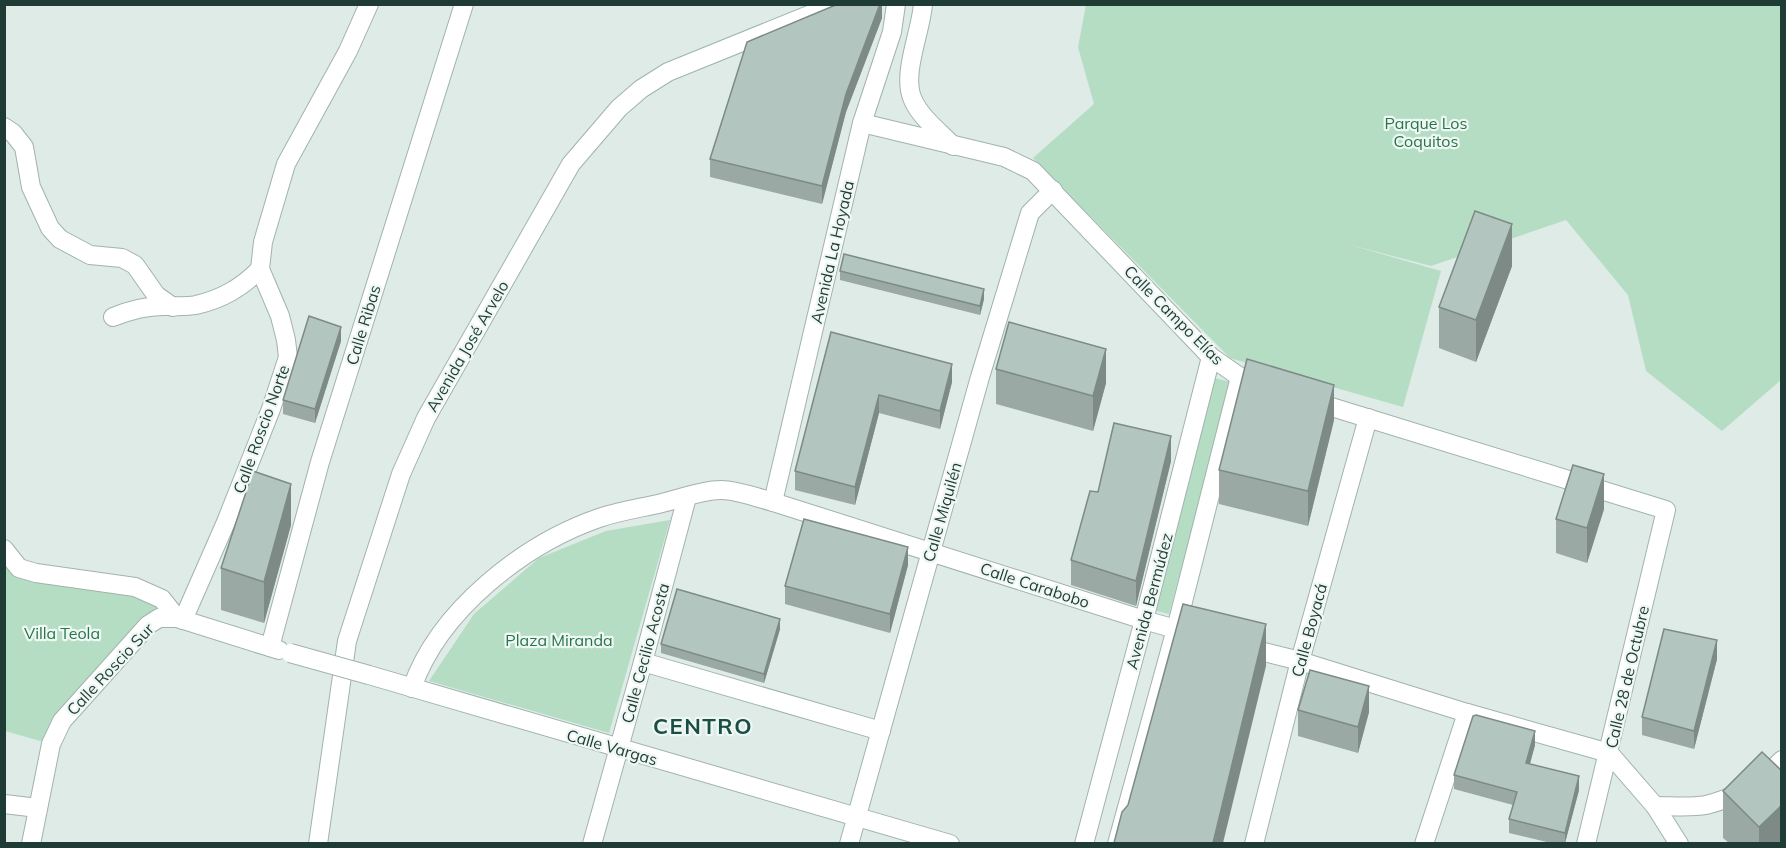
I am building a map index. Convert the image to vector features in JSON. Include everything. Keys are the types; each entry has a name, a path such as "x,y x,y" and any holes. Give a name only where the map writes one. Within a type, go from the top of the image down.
{"street":[{"path":"113,317 124,312 160,306 194,306 226,296 245,284 260,269 264,242 286,164 348,51 369,4"},
{"name":"Calle Ribas","path":"270,647 320,462 464,4"},
{"name":"Avenida José Arvelo","path":"318,843 347,641 401,474 426,418 571,164 619,108 641,89 668,72 836,4"},
{"name":"Avenida La Hoyada","path":"773,501 862,123 892,32 896,4"},
{"path":"923,4 909,85 913,100 922,114 953,146"},
{"name":"Calle Campo Elías","path":"862,123 1012,160 1034,171 1211,357 1240,377 1290,395 1666,510"},
{"path":"4,126 24,147 31,187 50,228 60,239 90,255 122,258 135,265 151,290 173,307"},
{"name":"Calle Miquilén","path":"849,843 980,376 1030,213 1053,190"},
{"name":"Calle Roscio Norte","path":"180,619 226,522 271,408 288,357 280,316 260,269"},
{"name":"Avenida Bermúdez","path":"1084,843 1211,357"},
{"name":"Avenida Bermúdez","path":"1117,843 1176,629 1240,377"},
{"name":"Calle Boyacá","path":"1254,843 1299,661 1368,418"},
{"name":"Calle Carabobo","path":"412,688 421,664 459,612 528,552 600,518 720,489 773,501 1144,620 1299,661 1467,713 1609,753"},
{"name":"Calle Cecilio Acosta","path":"592,843 687,497"},
{"name":"Calle 28 de Octubre","path":"1586,843 1666,510"},
{"path":"4,549 19,568 135,587 162,599 180,619 270,647"},
{"name":"Calle Roscio Sur","path":"31,843 51,744 62,721 148,625 159,618 180,619"},
{"name":"Calle Vargas","path":"270,647 950,843"},
{"path":"643,662 881,731"},
{"path":"1424,843 1467,713"},
{"path":"1609,753 1655,806 1679,843"},
{"path":"1655,806 1705,805 1727,798 1762,778 1782,760"},
{"path":"4,804 38,808"}],"green space":[{"name":"Parque Los Coquitos","path":"1086,5 1781,5 1781,380 1722,431 1646,371 1628,295 1566,220 1431,266 1347,244 1441,271 1403,407 1230,358 1033,158 1094,104 1078,47"},
{"path":"1214,378 1231,382 1169,614 1153,610"},
{"name":"Plaza Miranda","path":"670,520 609,733 429,681 474,614 539,558 606,531"},
{"name":"Villa Teola","path":"4,549 19,568 162,599 159,618 51,744 5,731"}],"building":[{"path":"838,4 880,4 846,94 822,186 710,159 747,42"},
{"path":"1475,211 1512,224 1476,320 1439,307"},
{"path":"844,254 984,289 980,306 840,271"},
{"path":"309,316 341,327 315,409 283,400"},
{"path":"1009,322 1106,349 1093,396 996,369"},
{"path":"831,332 952,364 940,411 879,395 855,487 795,471"},
{"path":"1247,359 1334,385 1308,491 1219,470"},
{"path":"1114,423 1171,436 1136,581 1071,560 1090,491 1098,492"},
{"path":"1573,465 1604,474 1587,528 1556,519"},
{"path":"253,471 291,484 264,582 221,568"},
{"path":"804,519 908,547 890,614 785,586"},
{"path":"677,589 780,619 764,674 661,644"},
{"path":"1183,604 1266,624 1213,843 1114,843 1122,812 1128,805"},
{"path":"1664,629 1717,640 1694,731 1642,717"},
{"path":"1310,670 1369,686 1358,727 1298,710"},
{"path":"1473,716 1535,731 1526,763 1579,776 1565,833 1509,819 1517,792 1454,775"},
{"path":"1762,752 1782,771 1782,805 1759,827 1723,791"}],"district":[{"name":"CENTRO","path":"703,726"}]}
